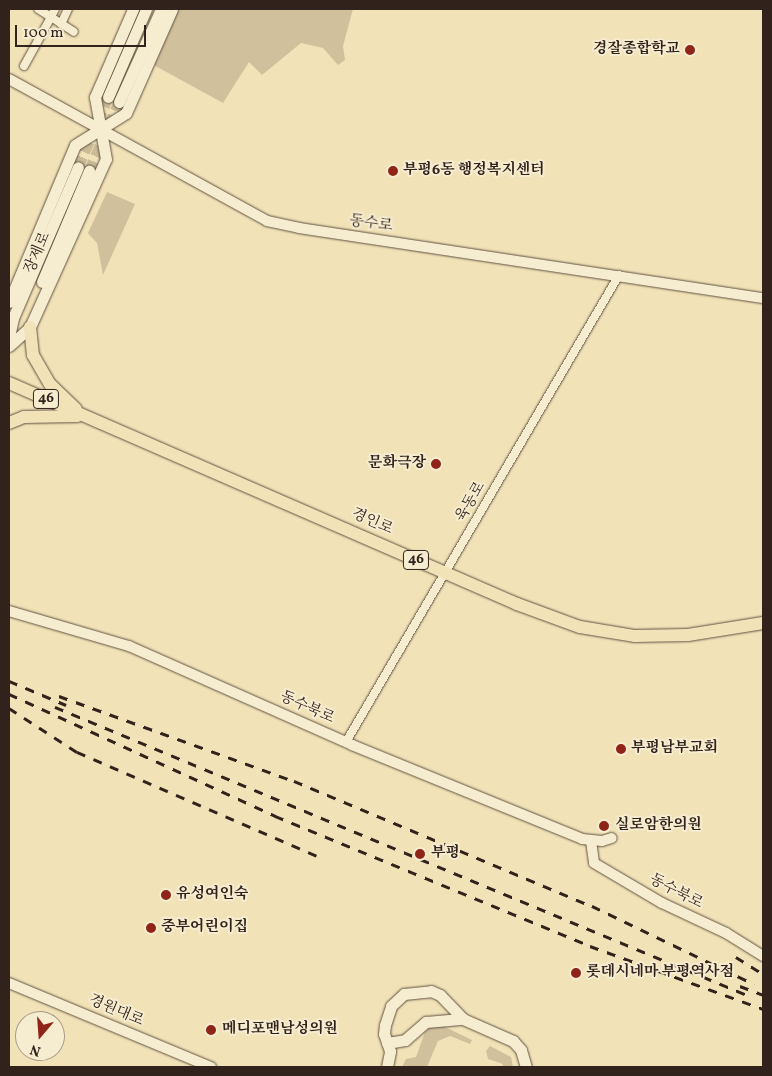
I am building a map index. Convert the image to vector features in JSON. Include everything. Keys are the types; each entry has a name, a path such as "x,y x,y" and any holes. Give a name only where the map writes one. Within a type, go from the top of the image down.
{"main road":[{"path":"9,346 30,327 106,159 95,97 133,9"},
{"path":"146,9 113,100 161,9"},
{"path":"9,302 75,144 126,113 172,9"},
{"name":"장제로","path":"9,337 13,318 84,169 24,325 9,346"},
{"path":"30,327 33,355 50,384 84,416"},
{"name":"경인로","path":"9,383 446,573 580,626 635,636 688,635 763,623"},
{"path":"9,423 24,417 84,416"},
{"path":"387,1067 390,1058 384,1034 391,1006 404,994 431,991 440,995 463,1019 512,1041 521,1050 526,1067"},
{"path":"387,1043 404,1040 426,1022 463,1019"}],"street":[{"path":"38,9 74,32"},
{"path":"24,66 55,9"},
{"path":"61,24 68,9"},
{"name":"동수로","path":"9,80 267,221 763,298"},
{"name":"육동로","path":"346,742 620,275"},
{"name":"동수북로","path":"9,611 129,646 346,742 591,841 594,863 662,903 726,933 763,956"},
{"path":"591,841 612,838"},
{"name":"경원대로","path":"9,983 211,1067"}],"shaded area":[{"path":"176,9 353,9 343,46 345,60 338,65 323,48 301,43 262,75 249,62 223,103 150,63"},
{"path":"107,192 135,204 103,275 97,243 88,233"},
{"path":"431,1026 443,1026 472,1040 470,1044 450,1036 438,1041 427,1067 402,1067 406,1059 416,1057 425,1032"},
{"path":"490,1046 511,1057 513,1067 502,1067 503,1064 488,1059 486,1051"}],"tunnel":[{"path":"78,167 108,97"},
{"path":"89,171 119,102"}],"railway":[{"path":"9,681 66,705"},
{"path":"9,694 275,816 590,946 763,1009"},
{"path":"59,696 294,781 592,906 754,984"},
{"path":"55,707 747,995"},
{"path":"9,708 77,752 324,859"},
{"path":"736,957 763,974"},
{"path":"740,986 763,995"}],"place":[{"name":"경잘종합학교","path":"690,50"},
{"name":"부평6동 행정복지센터","path":"393,171"},
{"name":"문화극장","path":"436,464"},
{"name":"부평남부교회","path":"621,749"},
{"name":"실로암한의원","path":"604,826"},
{"name":"부평","path":"420,854"},
{"name":"유성여인숙","path":"166,895"},
{"name":"중부어린이집","path":"151,928"},
{"name":"롯데시네마 부평역사점","path":"576,973"},
{"name":"메디포맨남성의원","path":"211,1030"}]}
